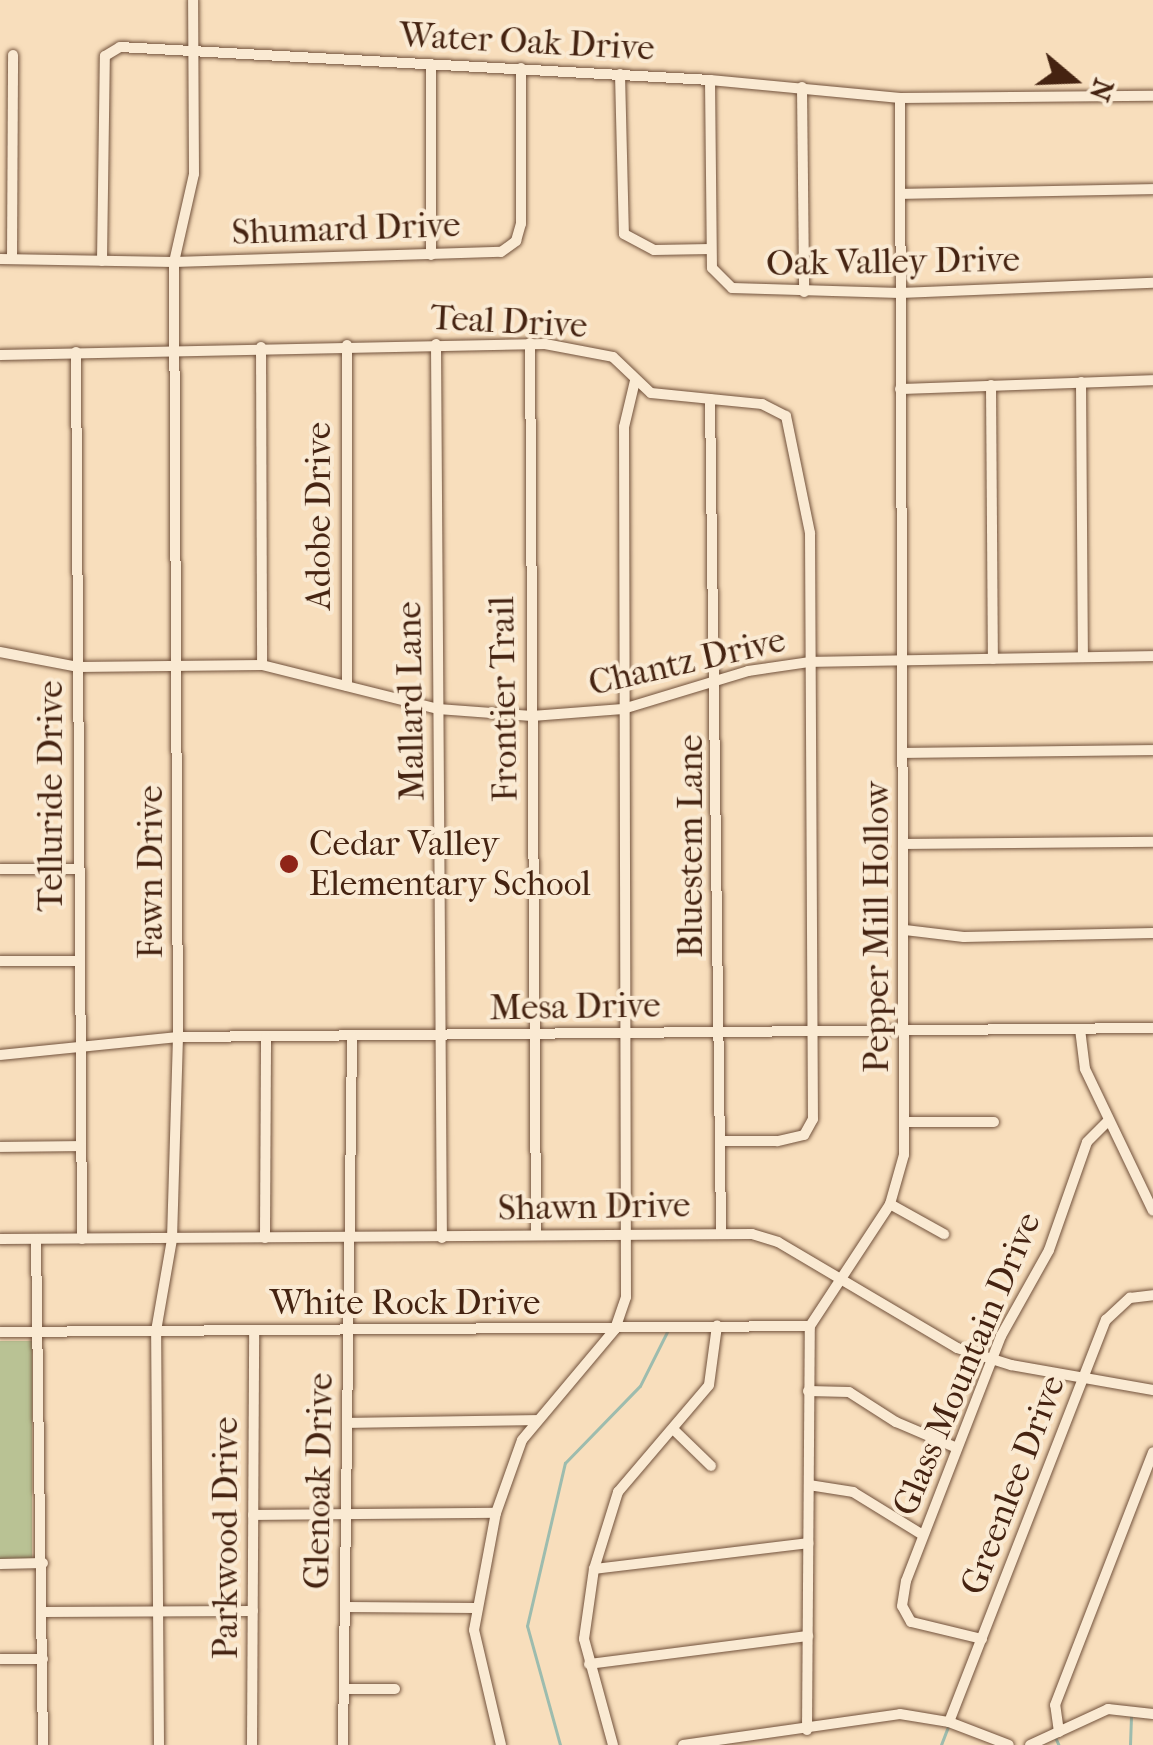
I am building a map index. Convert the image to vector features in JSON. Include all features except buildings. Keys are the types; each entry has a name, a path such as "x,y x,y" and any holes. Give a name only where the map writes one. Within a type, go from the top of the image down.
{"street":[{"name":"Fawn Drive","path":"158,1745 156,1330 172,1239 178,1038 174,262 194,174 193,2"},
{"name":"Water Oak Drive","path":"102,261 106,56 120,46 194,47 620,74 900,98 1153,96"},
{"path":"6,259 13,54"},
{"path":"431,64 432,255"},
{"name":"Shumard Drive","path":"6,259 174,262 501,252 520,232 521,68"},
{"path":"620,74 624,234 654,250 711,249 710,80"},
{"path":"802,87 804,292"},
{"name":"Pepper Mill Hollow","path":"810,1326 890,1204 902,1170 905,844 900,98"},
{"path":"900,194 1153,188"},
{"name":"Oak Valley Drive","path":"711,249 722,284 743,292 900,293 1153,283"},
{"name":"Teal Drive","path":"0,355 175,347 530,343 613,358 651,393 771,406 789,423 809,520 813,1118 804,1134 720,1141"},
{"name":"Frontier Trail","path":"530,343 536,1235"},
{"name":"Mallard Lane","path":"436,344 442,1238"},
{"name":"Adobe Drive","path":"347,686 348,346"},
{"path":"261,347 262,666"},
{"name":"Telluride Drive","path":"76,352 82,1239"},
{"path":"900,389 1153,380"},
{"path":"501,1745 474,1646 476,1608 496,1513 512,1458 536,1420 615,1329 626,1297 624,427 635,381"},
{"path":"1081,382 1083,657"},
{"path":"991,384 993,659"},
{"name":"Bluestem Lane","path":"710,399 719,680 721,1233"},
{"name":"Chantz Drive","path":"0,652 78,666 262,666 438,709 532,716 624,710 719,680 810,662 1153,656"},
{"path":"904,754 1153,750"},
{"path":"905,844 1153,842"},
{"path":"0,869 79,869"},
{"path":"905,930 964,937 1153,933"},
{"path":"0,962 80,961"},
{"name":"Mesa Drive","path":"0,1055 178,1038 1153,1028"},
{"path":"1080,1029 1085,1069 1153,1210"},
{"path":"265,1238 266,1038"},
{"name":"Glenoak Drive","path":"343,1745 352,1038"},
{"name":"Glass Mountain Drive","path":"982,1639 911,1622 905,1615 906,1581 991,1360 1048,1250 1086,1142 1108,1121"},
{"path":"905,1122 994,1122"},
{"path":"0,1147 81,1146"},
{"path":"890,1204 944,1234"},
{"name":"Shawn Drive","path":"0,1240 721,1233 778,1242 926,1334 991,1360 1153,1390"},
{"path":"36,1239 43,1745"},
{"name":"Greenlee Drive","path":"949,1722 1113,1311 1130,1298 1153,1294"},
{"path":"613,1745 590,1664 583,1622 594,1569 618,1492 709,1385 717,1326"},
{"path":"806,1730 810,1326"},
{"name":"White Rock Drive","path":"0,1332 810,1326"},
{"name":"Parkwood Drive","path":"252,1745 254,1331"},
{"path":"808,1391 848,1392 896,1422 957,1448"},
{"path":"347,1423 536,1420"},
{"path":"673,1429 712,1466"},
{"path":"1060,1732 1055,1705 1148,1481 1153,1452"},
{"path":"809,1485 854,1492 924,1535"},
{"path":"253,1515 496,1513"},
{"path":"594,1569 808,1542"},
{"path":"0,1564 42,1563"},
{"path":"345,1607 476,1608"},
{"path":"42,1612 253,1611"},
{"path":"590,1664 808,1636"},
{"path":"0,1659 43,1659"},
{"path":"344,1690 395,1689"},
{"path":"1030,1745 1108,1709 1152,1710"},
{"path":"683,1745 900,1714 949,1722 1009,1745"}],"green space":[{"path":"0,1341 32,1341 32,1564 0,1564"}],"waterway":[{"path":"560,1745 527,1626 565,1463 640,1386 667,1332"},
{"path":"1130,1745 1131,1715"},
{"path":"941,1745 948,1727"},
{"path":"1055,1736 1059,1745"}],"place":[{"name":"Cedar Valley Elementary School","path":"289,864"}]}
